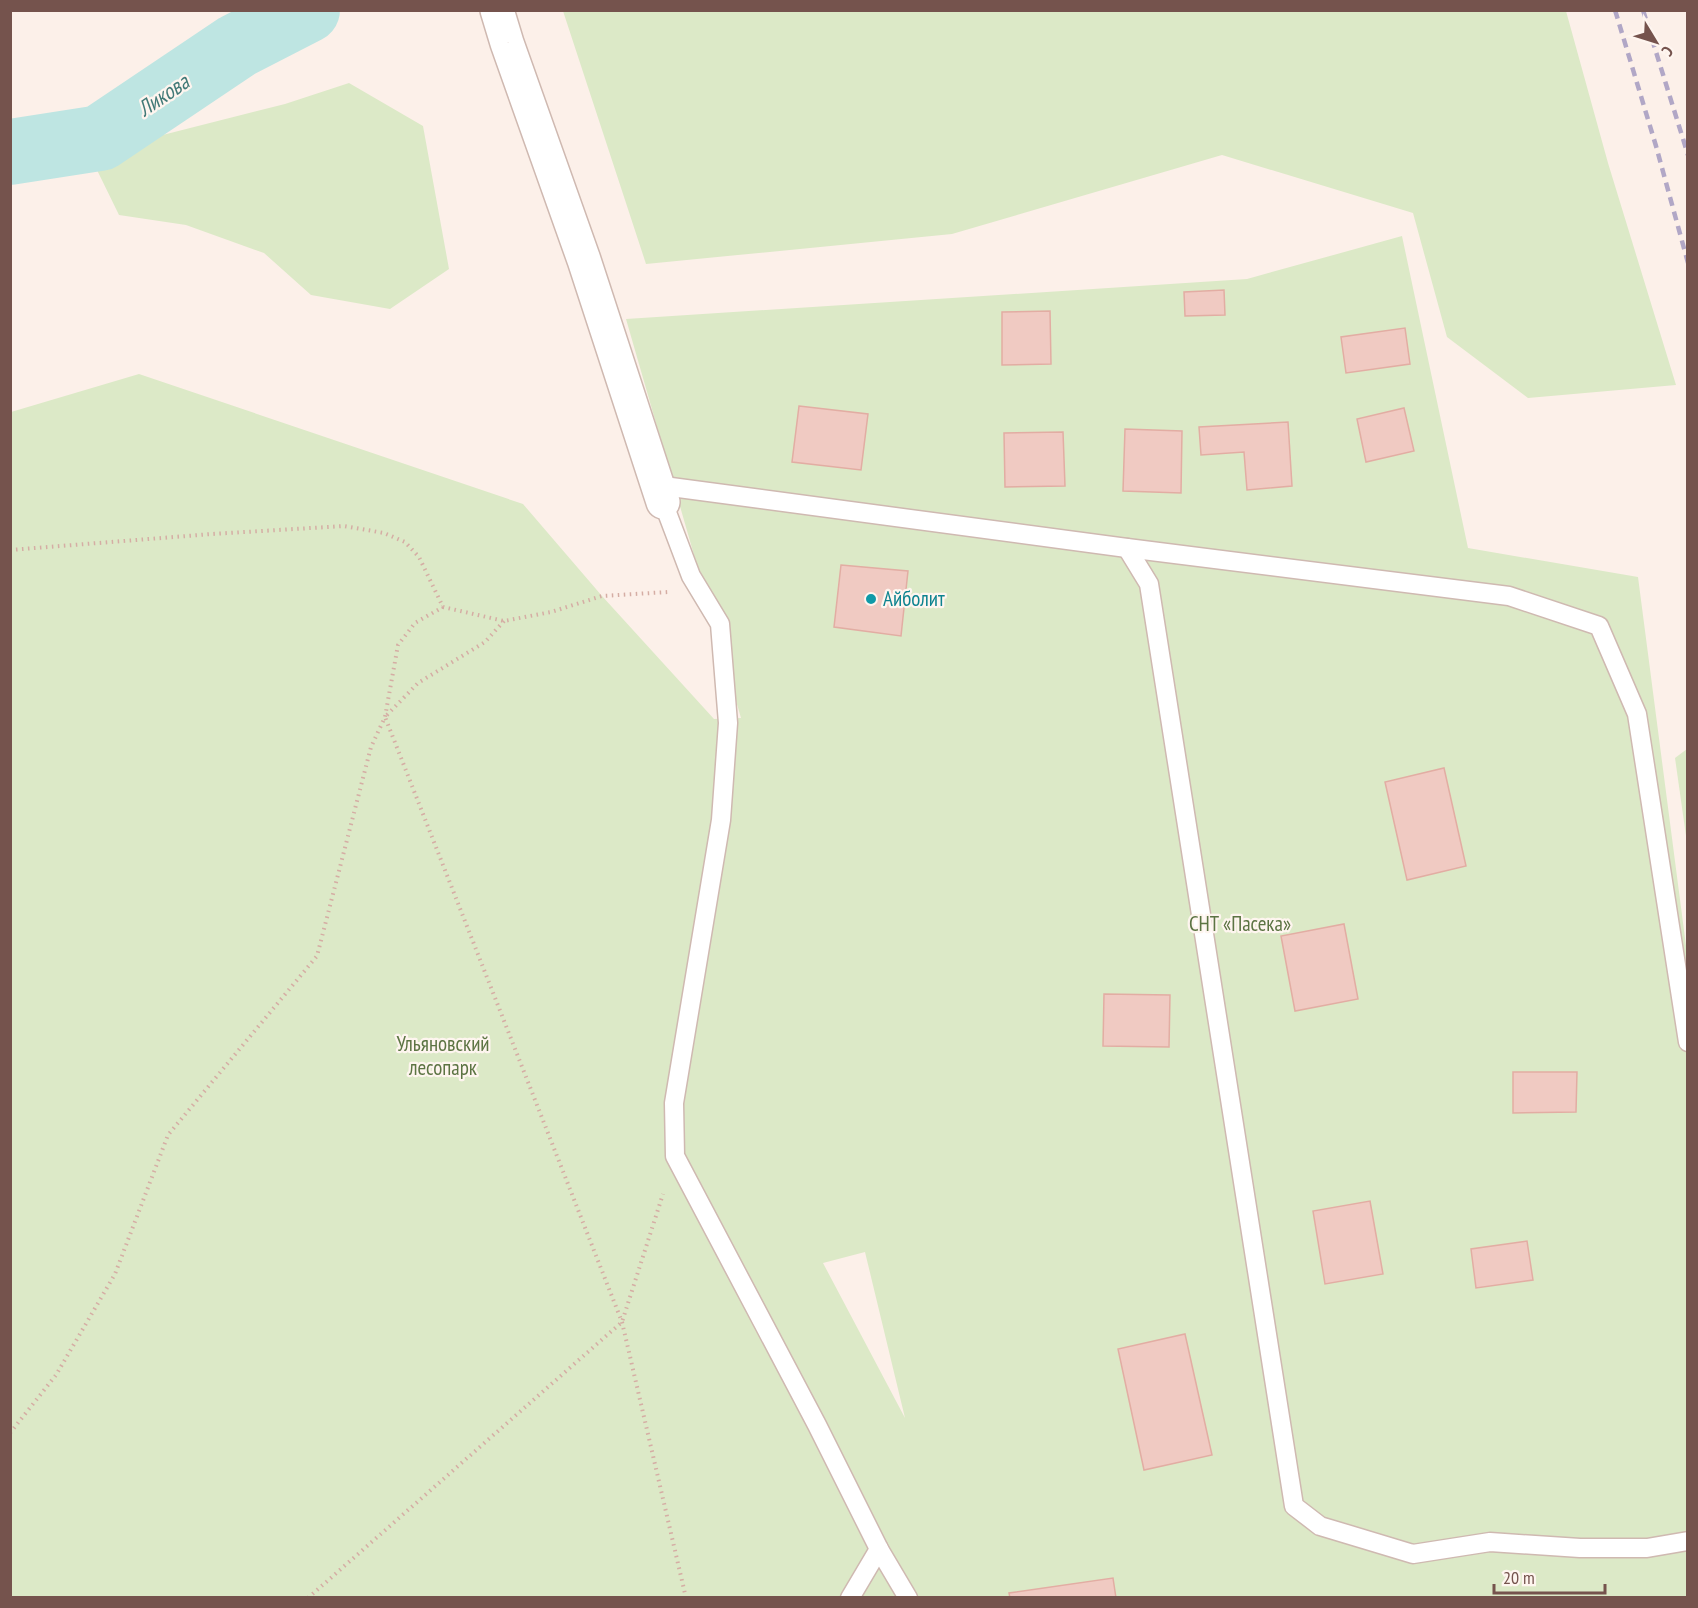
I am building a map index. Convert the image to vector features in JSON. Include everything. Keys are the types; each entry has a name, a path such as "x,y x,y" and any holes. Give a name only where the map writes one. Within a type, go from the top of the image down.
{"street":[{"path":"497,10 584,260 660,494"}],"lane":[{"path":"908,1598 879,1549 806,1404 675,1156 674,1103 721,820 728,723 720,624 691,576 660,494 1126,548 1509,596 1599,626 1636,714 1688,1042"},
{"path":"1126,548 1149,584 1294,1506 1320,1526 1413,1554 1490,1542 1580,1548 1647,1548 1688,1541"},
{"path":"850,1598 879,1549"}],"path":[{"path":"10,550 344,526 384,533 405,542 419,557 443,607"},
{"path":"10,1433 56,1375 115,1274 168,1135 317,956 371,747 385,717 398,645 415,623 443,607 504,621 551,612 602,596 671,591 691,576"},
{"path":"385,717 418,683 486,642 504,621"},
{"path":"385,717 621,1322 686,1598"},
{"path":"308,1598 621,1322 675,1156"}],"green space":[{"path":"563,11 1566,11 1608,163 1676,385 1528,398 1447,337 1413,213 1222,155 952,234 646,264"},
{"path":"349,83 423,126 449,269 390,309 311,295 264,253 186,225 119,215 97,170 139,141 285,104"},
{"path":"1402,236 1468,548 1638,577 1688,961 1687,1597 11,1598 11,412 139,374 523,504 602,596 714,719 741,718 626,319 1247,279","holes":["865,1252 905,1418 823,1263"]},
{"path":"1687,749 1687,843 1675,758"}],"building":[{"path":"1224,290 1225,315 1185,316 1184,292"},
{"path":"1050,311 1051,364 1002,365 1002,312"},
{"path":"1405,328 1410,364 1346,373 1341,337"},
{"path":"799,406 868,414 861,470 792,462"},
{"path":"1404,408 1414,451 1366,462 1357,419"},
{"path":"1288,422 1292,486 1247,490 1244,452 1201,455 1199,427"},
{"path":"1125,429 1182,431 1181,493 1123,491"},
{"path":"1063,432 1065,486 1005,487 1004,433"},
{"name":"Айболит","path":"841,565 908,571 901,636 834,627"},
{"path":"1444,768 1466,866 1407,880 1385,782"},
{"path":"1344,924 1358,999 1295,1011 1281,936"},
{"path":"1104,994 1170,995 1169,1047 1103,1046"},
{"path":"1513,1072 1577,1072 1576,1112 1513,1113"},
{"path":"1370,1201 1383,1274 1325,1284 1313,1211"},
{"path":"1527,1241 1533,1280 1476,1288 1471,1249"},
{"path":"1185,1334 1212,1455 1144,1470 1118,1349"},
{"path":"1113,1578 1116,1598 1010,1598 1009,1593"}],"waterway":[{"name":"Ликова","path":"10,152 100,138 237,46 307,10"}],"railway":[{"path":"1615,10 1688,263"},
{"path":"1643,10 1688,155"}],"place":[{"name":"Айболит","path":"871,599"}],"park label":[{"name":"СНТ «Пасека»","path":"1240,924"},
{"name":"Ульяновский лесопарк","path":"443,1056"}]}
